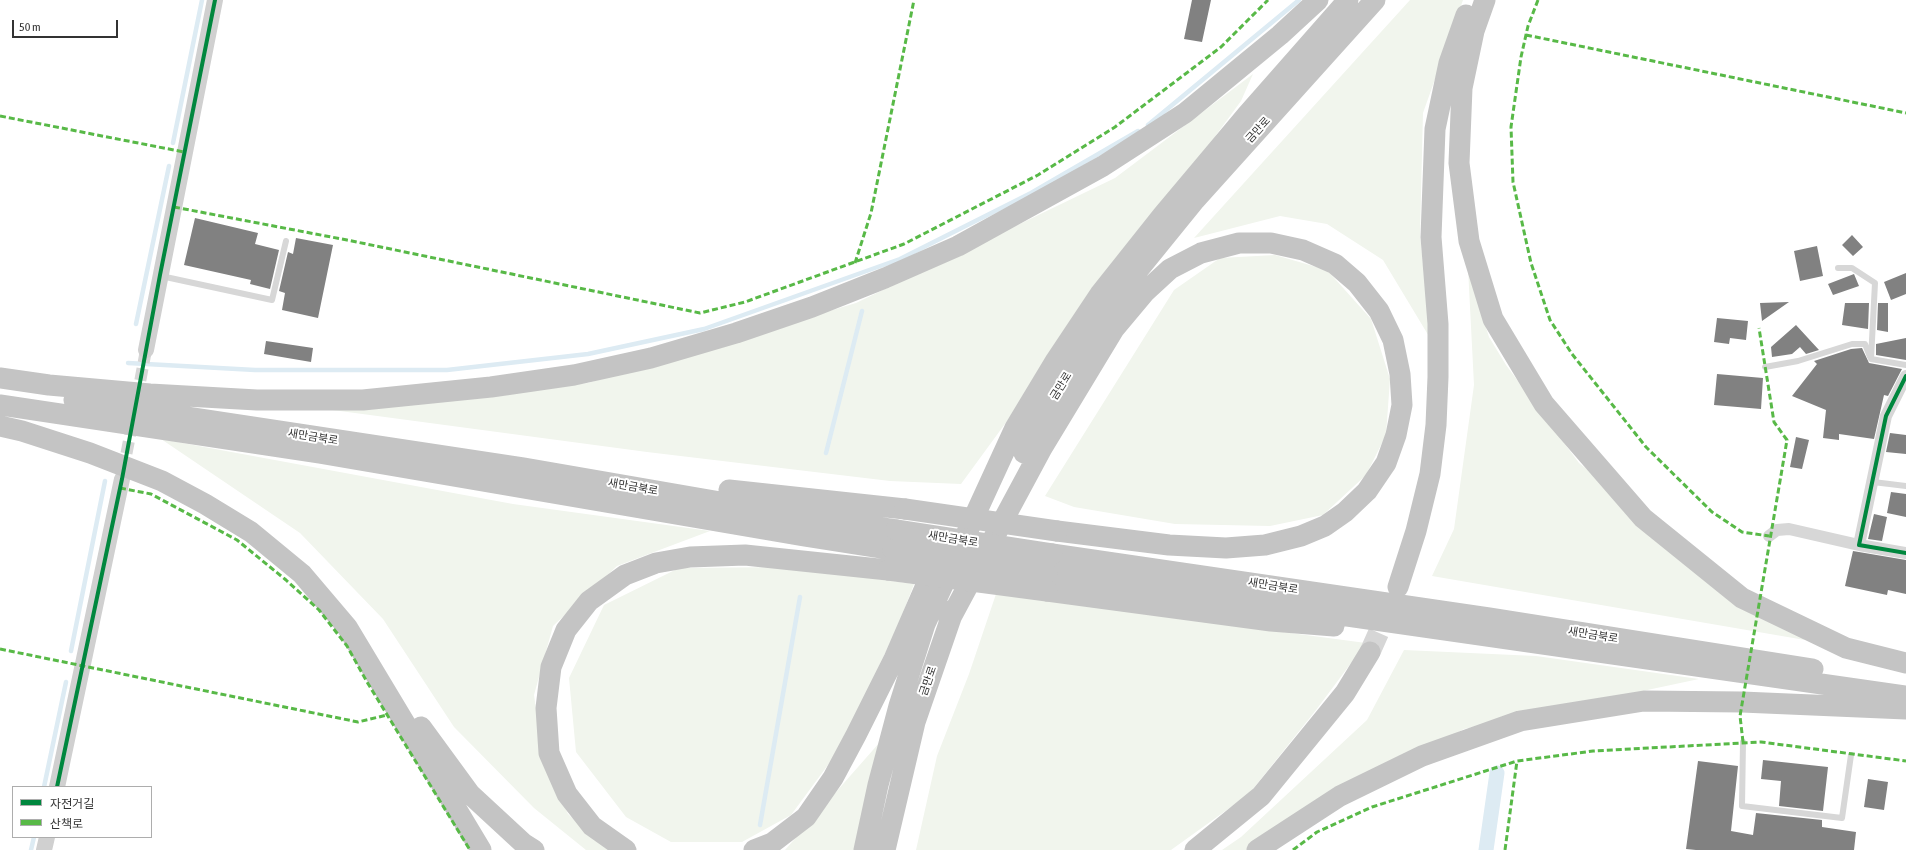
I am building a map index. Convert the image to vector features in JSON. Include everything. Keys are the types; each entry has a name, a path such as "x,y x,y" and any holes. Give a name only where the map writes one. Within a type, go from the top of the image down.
{"highway":[{"path":"0,378 49,385 150,394 257,400 363,400 498,386 574,375 651,358 736,333 812,306 885,278 958,246 1103,166 1186,114 1280,35 1318,0"},
{"name":"금만로","path":"864,850 878,785 899,706 925,624 1015,428 1056,360 1100,294 1162,216 1320,29 1348,0"},
{"name":"금만로","path":"885,850 914,722 949,621 1007,485 1047,408 1122,290 1195,200 1375,0"},
{"path":"1398,586 1416,532 1430,474 1436,425 1438,324 1431,237 1435,129 1448,63 1471,0"},
{"path":"1485,0 1474,31 1462,88 1459,163 1469,241 1493,319 1544,404 1643,518 1742,598 1846,648 1906,663"},
{"path":"524,468 905,510 1057,531 1169,545 1226,548 1265,545 1301,536 1325,526 1345,512 1367,491 1386,463 1396,435 1402,405 1400,374 1393,340 1379,310 1357,283 1335,264 1303,250 1271,243 1239,243 1201,253 1170,269 1145,292 1114,329 1042,448 949,621"},
{"path":"754,850 772,843 806,817 833,778 894,659 920,597 966,500 1015,421 1056,360"},
{"name":"새만금북로","path":"0,389 524,468 784,513 893,550"},
{"name":"새만금북로","path":"0,405 320,453 796,535 893,550 1254,601 1505,640 1906,696"},
{"path":"0,426 22,431 90,453 162,481 205,504 251,532 302,574 347,627 470,794 523,843 534,850"},
{"path":"626,850 592,826 567,794 549,753 546,708 551,667 566,630 589,601 624,575 656,563 690,558 893,550 1048,572"},
{"name":"새만금북로","path":"1048,572 1481,617 1906,683"},
{"path":"347,627 481,850"},
{"path":"1195,850 1261,796 1345,693 1370,652"},
{"path":"1257,850 1340,796 1422,756 1520,721 1644,701 1742,702 1906,709"}],"street":[{"path":"146,350 215,0"},
{"path":"1859,545 1886,416 1906,376"},
{"path":"57,786 122,479"},
{"path":"1769,536 1778,530 1789,529 1859,545 1906,553"},
{"path":"44,850 47,838"}],"lane":[{"path":"160,275 272,300 286,241"},
{"path":"1838,268 1852,268 1875,283 1871,359"},
{"path":"1765,368 1798,361 1852,344 1865,344 1871,359"},
{"path":"1871,359 1906,364"},
{"path":"1873,482 1906,486"},
{"path":"1744,742 1742,806 1842,818 1850,755"}],"shaded area":[{"path":"1410,0 1463,0 1423,113 1420,234 1430,338 1383,260 1327,224 1280,216 1194,238"},
{"path":"1253,74 1241,101 961,484 890,481 647,452 325,409 588,383 856,303 1115,178"},
{"path":"1275,255 1327,270 1371,319 1390,379 1386,435 1366,475 1323,515 1270,526 1175,524 1074,507 1045,496 1174,290 1220,258"},
{"path":"1468,268 1489,337 1506,365 1579,463 1805,640 1432,576 1454,529 1474,385"},
{"path":"161,439 513,504 710,531 617,566 553,626 534,695 543,759 568,814 604,847 611,850 586,850 534,808 454,727 383,619 300,533"},
{"path":"789,567 914,584 898,626 839,750 791,815 742,842 671,842 626,817 576,752 569,678 604,605 679,568"},
{"path":"996,594 1366,643 1316,710 1249,794 1171,850 916,850 937,756 969,674"},
{"path":"1404,650 1536,656 1699,679 1464,729 1277,827 1248,850 1222,850 1241,837 1367,720"},
{"path":"880,742 858,850 785,850"}],"building":[{"path":"1192,0 1211,0 1202,42 1184,39"},
{"path":"195,218 258,233 255,244 279,250 270,289 250,284 251,280 184,265"},
{"path":"1852,235 1863,247 1853,256 1842,245"},
{"path":"296,238 333,245 318,318 282,310 285,293 279,291 288,252 293,254"},
{"path":"1817,246 1823,276 1800,281 1794,251"},
{"path":"1906,273 1906,294 1891,300 1884,282"},
{"path":"1854,274 1859,286 1833,295 1828,284"},
{"path":"1789,302 1762,321 1760,303"},
{"path":"1845,303 1869,303 1868,329 1842,325"},
{"path":"1878,303 1888,303 1888,332 1877,330"},
{"path":"1717,318 1748,321 1746,340 1730,338 1729,344 1714,342"},
{"path":"1796,325 1819,350 1806,354 1800,347 1792,354 1772,357 1771,347"},
{"path":"1906,338 1906,360 1876,355 1876,344"},
{"path":"266,341 313,348 311,362 264,354"},
{"path":"1862,348 1869,363 1902,369 1888,396 1884,395 1874,439 1839,434 1839,440 1823,438 1826,410 1792,396 1817,364 1814,361 1851,349"},
{"path":"1717,374 1763,378 1761,409 1714,405"},
{"path":"1890,433 1906,435 1906,454 1886,452"},
{"path":"1796,437 1809,440 1802,469 1790,467"},
{"path":"1891,492 1906,494 1906,517 1887,513"},
{"path":"1874,514 1887,517 1882,541 1868,539"},
{"path":"1853,551 1906,560 1906,594 1888,590 1887,595 1845,586"},
{"path":"1763,760 1828,767 1823,811 1779,806 1781,781 1761,779"},
{"path":"1698,761 1738,766 1731,831 1753,835 1756,813 1822,820 1822,827 1856,832 1854,850 1686,849"},
{"path":"1868,779 1888,782 1884,810 1864,807"}],"waterway":[{"path":"173,143 202,0"},
{"path":"1148,125 1299,0"},
{"path":"128,363 255,370 447,370 588,354 704,329 900,259 1031,193 1138,131"},
{"path":"136,324 169,166"},
{"path":"826,453 862,311"},
{"path":"71,651 105,481"},
{"path":"760,825 800,597"},
{"path":"44,786 66,682"},
{"path":"1486,850 1497,773"},
{"path":"31,850 34,838"}],"tunnel":[{"path":"137,398 146,350"},
{"path":"123,471 133,420"},
{"path":"1370,652 1391,605"}],"marked path":[{"path":"855,263 871,213 914,0"},
{"path":"174,207 347,240 700,313 745,302 904,244 1038,175 1115,127 1221,47 1268,0"},
{"path":"1538,0 1528,26 1521,57 1511,127 1513,182 1531,263 1550,320 1572,354 1646,447 1712,512 1742,532 1769,536"},
{"path":"1526,35 1906,113"},
{"path":"0,116 184,152"},
{"path":"1743,742 1740,716 1787,440 1774,422 1759,328"},
{"path":"120,488 151,494 237,540 286,580 319,610 347,646 367,682 470,850"},
{"path":"0,649 358,722 387,715"},
{"path":"1293,850 1317,832 1372,807 1517,761 1593,751 1761,742 1906,761"},
{"path":"1505,850 1517,761"}],"cycle path":[{"path":"57,786 122,479 160,275 215,0"},
{"path":"1906,376 1886,416 1859,545 1906,553"}]}
